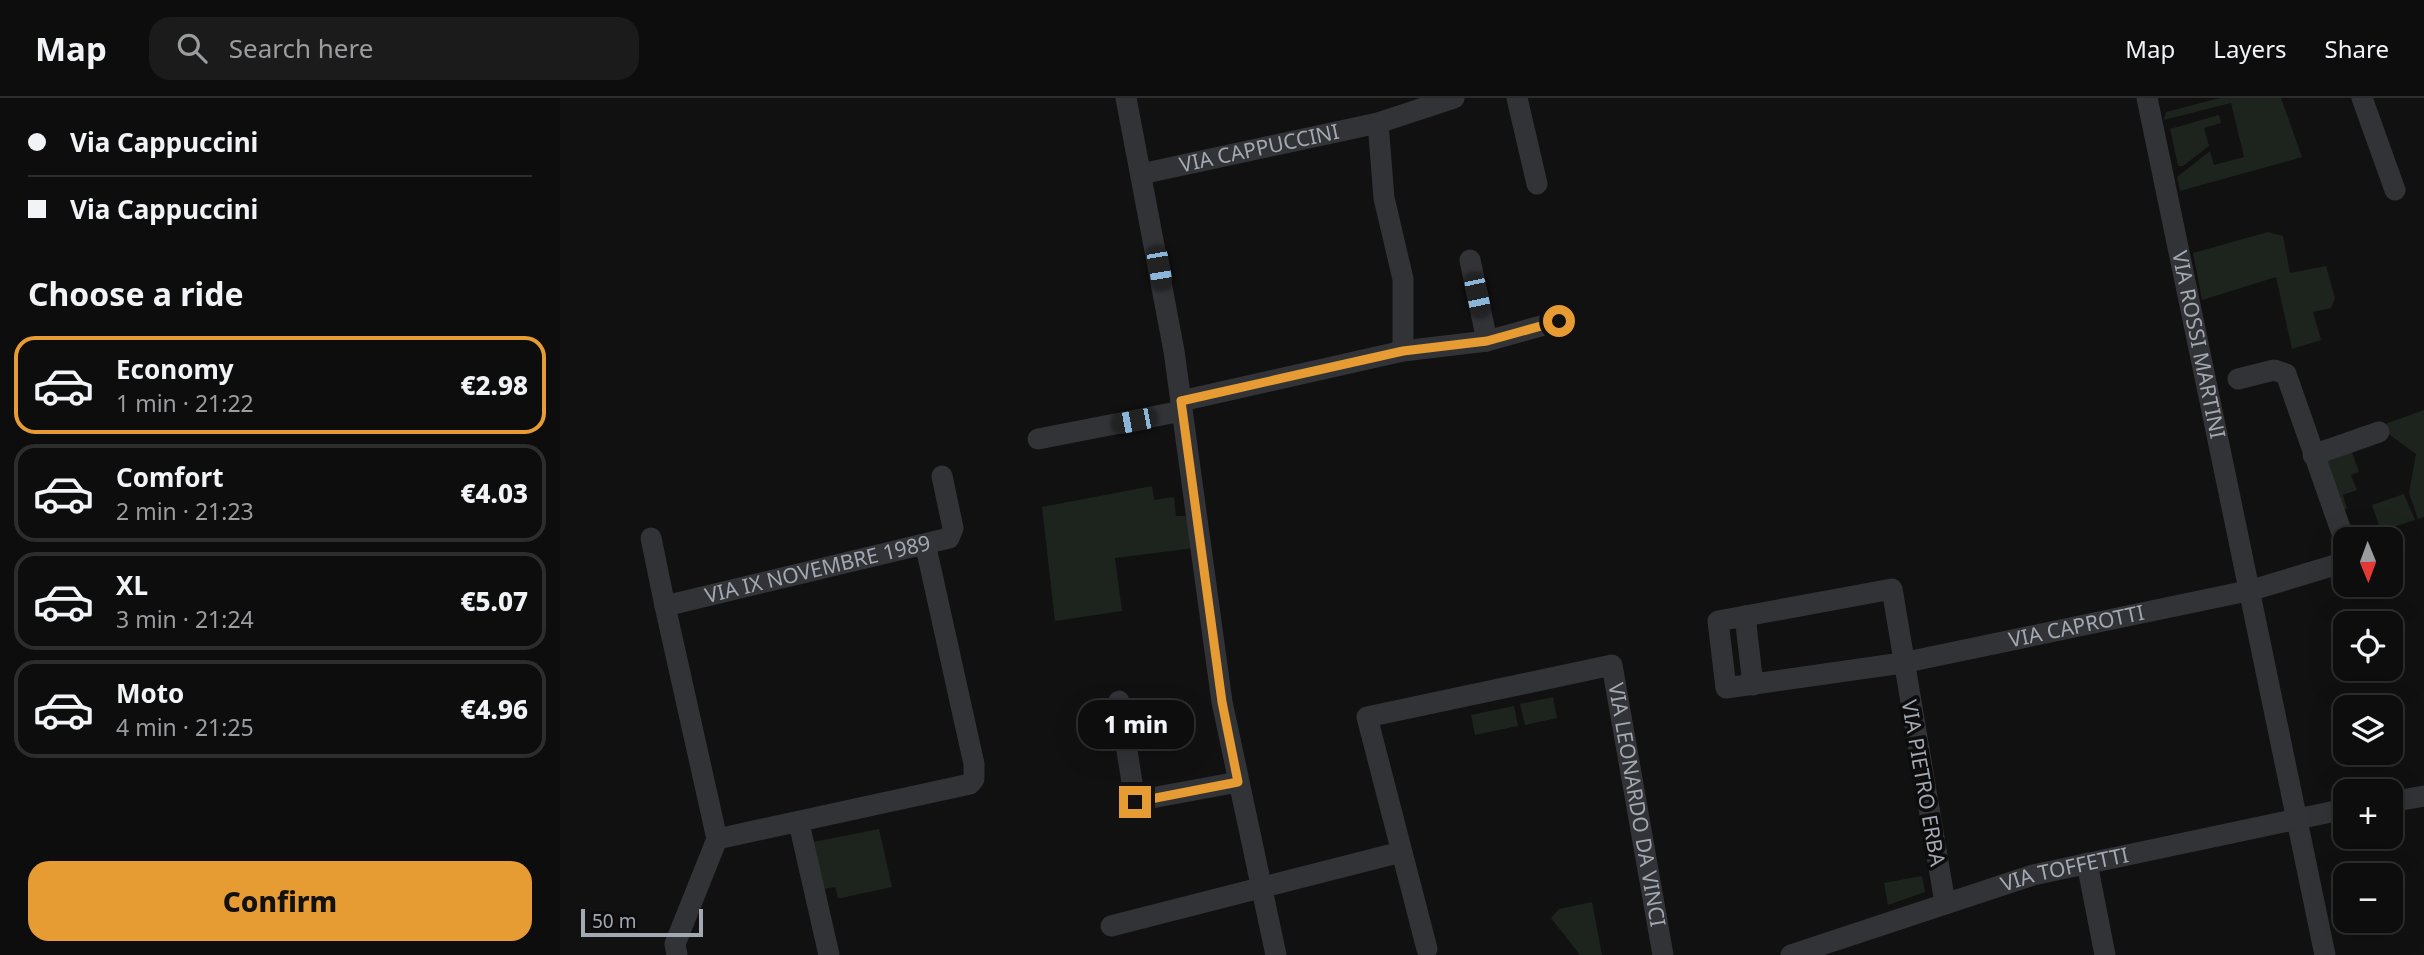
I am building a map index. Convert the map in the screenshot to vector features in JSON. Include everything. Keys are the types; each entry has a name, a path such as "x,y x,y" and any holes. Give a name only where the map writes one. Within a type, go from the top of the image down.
{"street":[{"path":"1126,98 1182,406 1222,702 1276,955"},
{"name":"VIA CAPPUCCINI","path":"1141,174 1378,122 1454,98"},
{"path":"1517,98 1537,184"},
{"name":"VIA ROSSI MARTINI","path":"2147,98 2252,590 2325,955"},
{"path":"2362,98 2395,190"},
{"path":"1378,122 1384,198 1403,279 1403,351"},
{"path":"1470,260 1487,341"},
{"path":"1038,439 1403,351 1487,341 1559,321"},
{"name":"VIA ROSSI MARTINI","path":"2238,379 2274,370 2286,374 2340,527"},
{"path":"2314,455 2379,432"},
{"name":"VIA IX NOVEMBRE 1989","path":"665,606 944,540 952,534 942,476"},
{"path":"651,538 718,839 675,944 677,955"},
{"path":"718,839 970,785 974,779 974,764 927,552 921,546"},
{"path":"2252,590 2333,566"},
{"name":"VIA PIETRO ERBA","path":"1902,663 1726,688 1718,621 1892,589 1902,663 1945,903"},
{"name":"VIA CAPROTTI","path":"1902,663 2252,590"},
{"name":"VIA LEONARDO DA VINCI","path":"1427,949 1367,717 1612,665 1662,955"},
{"path":"1119,701 1135,802 1238,782"},
{"path":"2403,800 2424,796"},
{"name":"VIA TOFFETTI","path":"1791,955 2033,875 2333,811"},
{"path":"799,823 829,955"},
{"path":"1111,926 1401,852"},
{"path":"2087,863 2105,955"}],"shaded area":[{"path":"2220,98 2281,98 2302,157 2180,191 2177,177 2210,151 2214,165 2244,157 2231,103 2164,120 2166,112"},
{"path":"2219,115 2221,123 2204,128 2209,146 2183,166 2178,166 2170,129"},
{"path":"2268,232 2283,236 2290,273 2326,266 2335,298 2331,308 2313,312 2321,340 2292,349 2276,277 2202,300 2193,253"},
{"path":"2424,410 2424,517 2418,519 2409,493 2416,454 2390,435 2385,424"},
{"path":"2351,449 2359,472 2351,475 2357,490 2343,495 2347,508 2341,511 2324,458"},
{"path":"1152,486 1154,500 1174,497 1176,516 1190,516 1195,548 1115,558 1122,611 1055,621 1042,507"},
{"path":"2404,494 2415,520 2393,527 2380,527 2372,505"},
{"path":"1553,697 1557,718 1525,725 1520,704"},
{"path":"1514,706 1518,726 1475,735 1471,715"},
{"path":"879,829 892,887 841,898 838,898 835,887 823,889 813,842"},
{"path":"1922,876 1925,892 1888,905 1884,883"},
{"path":"1592,902 1602,955 1580,955 1551,918 1559,909"}],"route":[{"path":"1135,802 1238,782 1222,702 1181,401 1403,351 1487,341 1559,321"}]}
